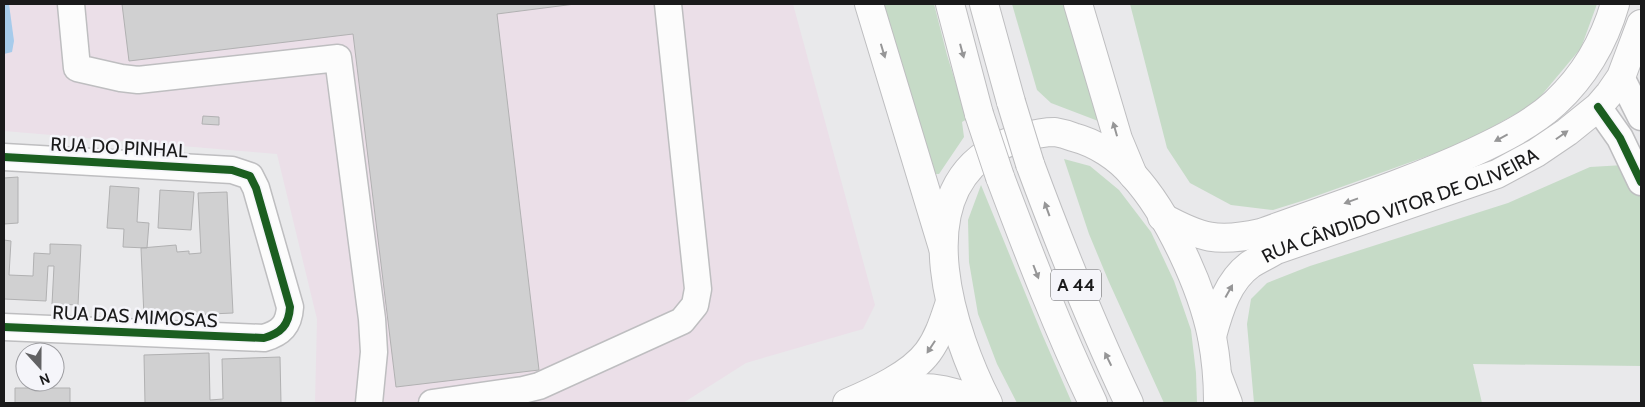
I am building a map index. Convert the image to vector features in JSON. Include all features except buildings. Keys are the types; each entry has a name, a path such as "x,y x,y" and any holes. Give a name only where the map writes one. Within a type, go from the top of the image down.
{"main road":[{"path":"869,4 943,248"},
{"name":"A 44","path":"950,4 979,114 1000,177 1065,344 1093,403"},
{"name":"A 44","path":"984,4 1030,164 1100,343 1129,403"},
{"path":"1078,4 1118,139 1133,174"},
{"path":"1603,86 1599,46 1615,4"},
{"path":"1603,86 1608,68 1635,4"},
{"path":"1603,86 1641,24"},
{"name":"RUA CÂNDIDO VITOR DE OLIVEIRA","path":"1162,217 1188,231 1221,239 1238,238 1261,233 1446,165 1525,125 1556,102 1603,86"},
{"name":"RUA CÂNDIDO VITOR DE OLIVEIRA","path":"1212,336 1219,308 1232,284 1250,265 1276,250 1497,174 1536,153 1566,132 1603,86"},
{"name":"RUA CÂNDIDO VITOR DE OLIVEIRA","path":"988,403 976,380 950,302 945,276 943,248 945,223 952,198 963,176 978,158 1002,145 1028,136 1056,132 1083,139 1110,154 1133,174 1162,217 1192,275 1202,300 1212,336 1218,390 1228,403"},
{"name":"RUA CÂNDIDO VITOR DE OLIVEIRA","path":"847,403 877,390 911,368 928,353 940,332 950,302"},
{"name":"RUA CÂNDIDO VITOR DE OLIVEIRA","path":"877,390 920,387 945,389 966,396 979,403"}],"street":[{"path":"71,4 77,68 121,78 138,80 338,58 372,319 374,352 369,403"},
{"path":"432,403 523,390 538,386 682,321 695,305 698,289 668,4"},
{"path":"1603,86 1641,117"},
{"path":"1603,86 1620,138 1641,182"},
{"name":"RUA DO PINHAL","path":"4,157 232,170 250,176 290,307 289,318 285,327 275,335 264,338"},
{"name":"RUA DAS MIMOSAS","path":"4,327 264,338"}],"shaded area":[{"path":"4,4 793,4 875,305 863,329 746,363 683,403 315,403 317,319 277,154 4,131"}],"green space":[{"path":"883,4 934,4 947,55 967,119 962,122 964,137 939,174 934,174"},
{"path":"1012,4 1069,4 1106,124 1051,103 1037,90"},
{"path":"1130,4 1597,4 1581,48 1535,103 1464,143 1273,210 1231,205 1190,183 1167,148"},
{"path":"1064,159 1090,166 1119,190 1151,232 1174,281 1191,330 1197,403 1164,403 1089,234"},
{"path":"1641,164 1641,366 1473,364 1482,403 1254,403 1247,324 1251,299 1267,283 1310,266 1508,203 1590,167"},
{"path":"981,185 1072,403 1017,403 997,364 978,314 969,262 968,220"}],"water":[{"path":"4,4 9,4 14,41 12,52 4,54"}],"cycle path":[{"path":"1598,107 1620,138 1641,182"},
{"path":"4,157 232,170 250,176 256,188 290,307 288,319 283,327 275,334 264,338 4,327"}]}
